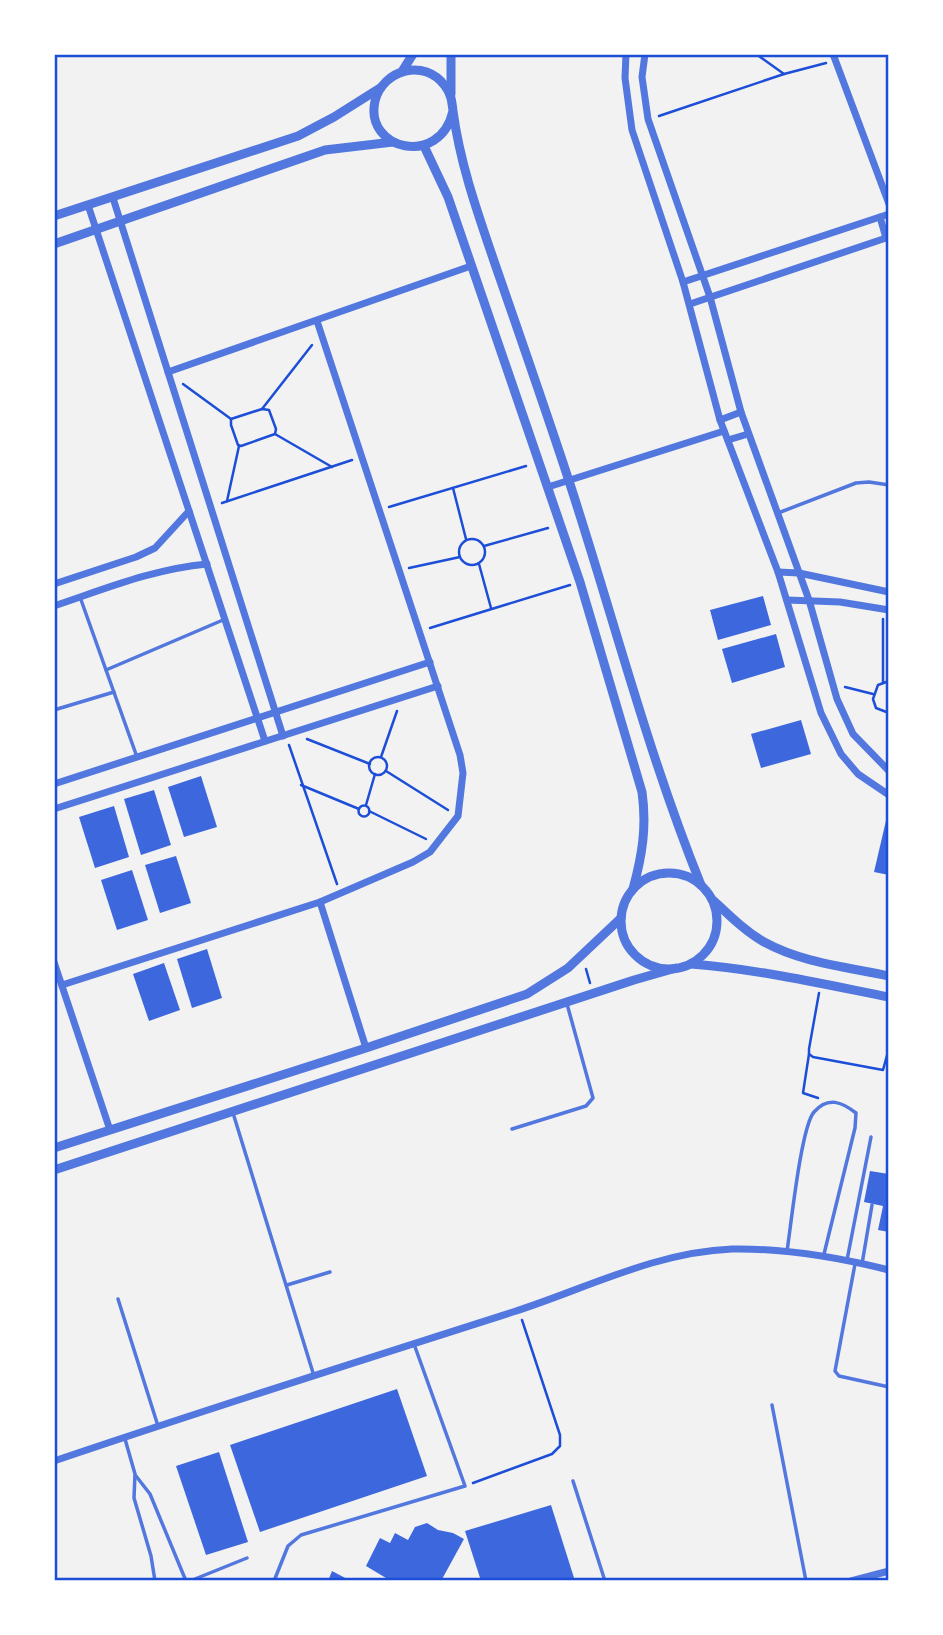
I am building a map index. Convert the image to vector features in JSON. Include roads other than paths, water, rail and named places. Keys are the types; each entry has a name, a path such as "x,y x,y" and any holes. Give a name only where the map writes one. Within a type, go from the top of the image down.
{"street":[{"path":"403,71 413,54"},
{"path":"451,54 453,111 467,182 569,481 665,792 701,885"},
{"path":"626,54 625,78 632,130 690,304 720,420 778,572 821,713 841,754 858,774 889,795"},
{"path":"645,54 642,77 648,119 710,297 748,434 809,600 832,683 853,734 889,771"},
{"path":"834,57 889,204"},
{"path":"393,142 382,131 375,118 374,103 386,80 403,71 419,70 433,75 445,85 452,99"},
{"path":"54,216 298,136 380,88"},
{"path":"54,244 325,150 393,142 413,148 424,146 444,133 453,111"},
{"path":"424,146 448,197 540,461 580,582 642,792 645,831 633,889 623,908 623,935 631,950 643,962 659,968 676,968"},
{"path":"113,198 275,711 286,735"},
{"path":"88,205 265,741"},
{"path":"683,282 889,214"},
{"path":"690,304 887,237 880,217"},
{"path":"168,372 471,266"},
{"path":"62,985 341,894 430,852 458,816 463,774 460,755 317,321"},
{"path":"720,420 741,412"},
{"path":"548,487 724,431"},
{"path":"728,440 748,434"},
{"path":"54,584 155,548 189,511"},
{"path":"54,606 173,567 206,564"},
{"path":"778,572 799,573 889,592"},
{"path":"787,600 840,602 886,610"},
{"path":"54,784 430,662"},
{"path":"54,809 438,686"},
{"path":"633,889 659,874 674,873 688,877 701,885 747,931 784,951 810,960 889,976"},
{"path":"691,964 704,954 715,934 716,912 711,897"},
{"path":"320,902 366,1048"},
{"path":"54,1148 527,994 549,982 582,956 621,918"},
{"path":"54,962 110,1130"},
{"path":"54,1170 566,1002 691,964 728,967 889,998"},
{"path":"461,1017 467,1036"},
{"path":"54,1461 519,1310 598,1279 689,1254 731,1249 787,1251 824,1254 889,1270"},
{"path":"851,1581 889,1571"}],"lane":[{"path":"776,514 856,484 869,482 889,485"},
{"path":"80,597 137,757"},
{"path":"106,670 225,619"},
{"path":"54,709 114,692"},
{"path":"512,1129 586,1106 593,1098 566,1002"},
{"path":"787,1251 808,1124 812,1113 833,1101 844,1103 856,1113 855,1128 824,1254"},
{"path":"232,1112 314,1376"},
{"path":"871,1137 855,1262 835,1371 839,1376 889,1387"},
{"path":"855,1262 872,1205"},
{"path":"286,1285 330,1272"},
{"path":"118,1299 158,1426"},
{"path":"274,1581 288,1546 302,1535 465,1486 414,1343"},
{"path":"772,1405 806,1581"},
{"path":"124,1437 135,1474 134,1498 151,1556 155,1581"},
{"path":"135,1474 150,1494 188,1581 247,1558"},
{"path":"573,1481 605,1581"}]}
